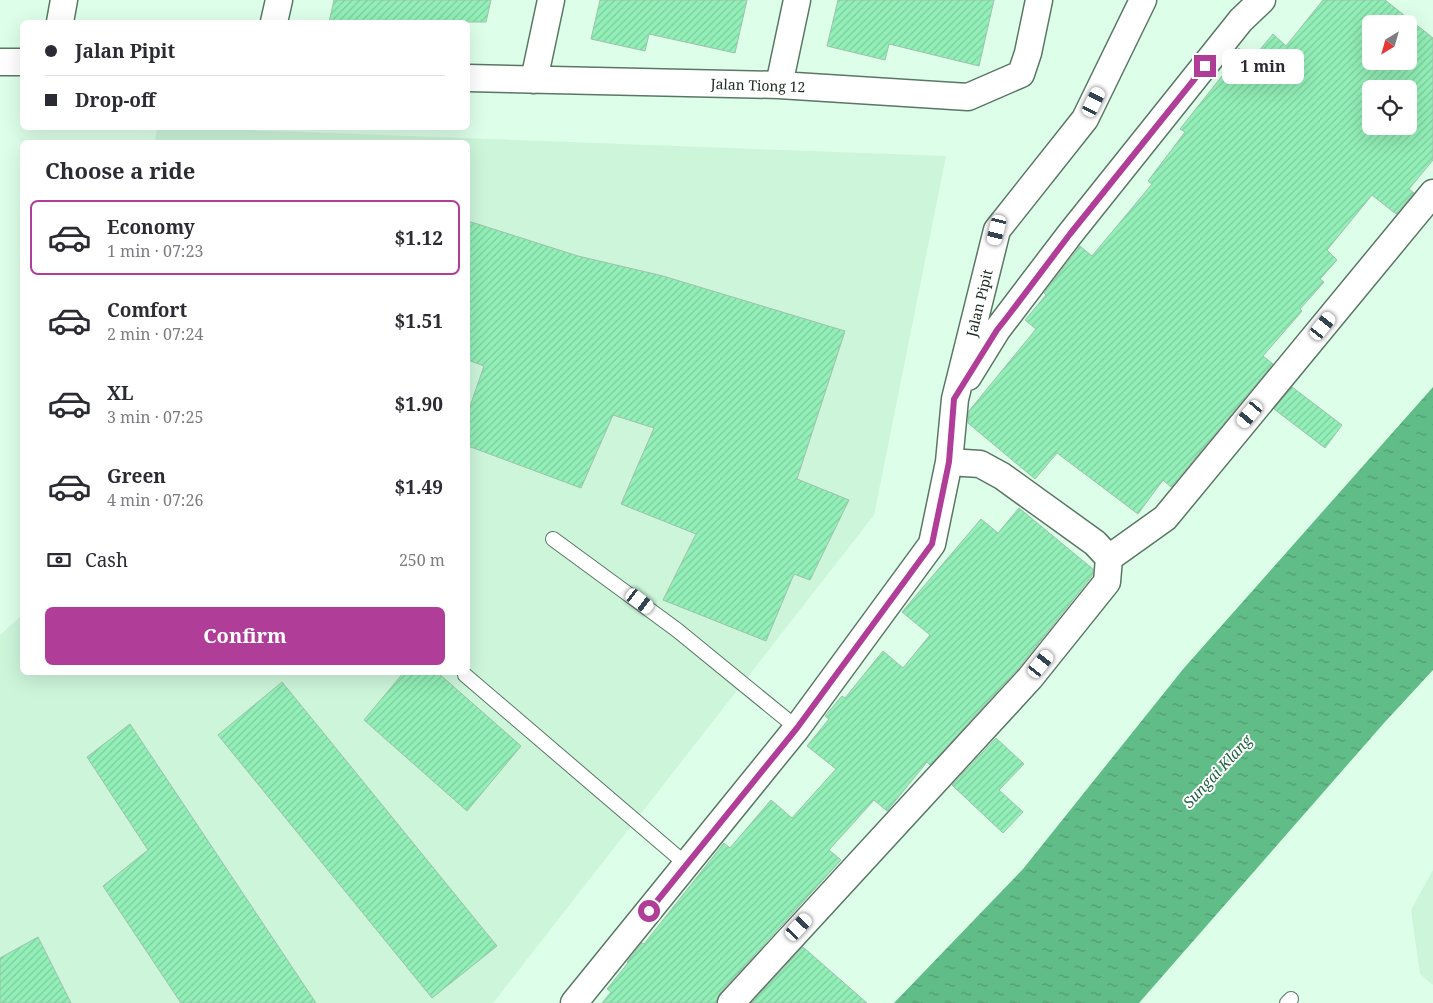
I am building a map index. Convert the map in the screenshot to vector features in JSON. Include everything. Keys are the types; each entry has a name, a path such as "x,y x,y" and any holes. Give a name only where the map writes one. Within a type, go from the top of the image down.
{"street":[{"path":"60,20 64,0"},
{"path":"274,20 279,0"},
{"path":"534,80 551,0"},
{"path":"779,85 797,0"},
{"name":"Jalan Tiong 12","path":"470,78 779,85 968,97 1020,74 1028,53 1039,0"},
{"name":"Jalan Pipit","path":"574,1003 797,728 932,544 949,462 954,399 997,230 1085,119 1143,0"},
{"path":"954,399 997,330 1070,234 1241,20 1262,0"},
{"path":"0,62 20,62"},
{"path":"1109,558 1165,518 1433,193"},
{"path":"731,1003 1030,678 1107,582 1109,558 1095,543 1002,476 980,464 949,462"}],"lane":[{"path":"553,539 678,630 797,728"},
{"path":"465,675 687,865"}],"shaded area":[{"path":"157,130 250,130 946,156 874,515 493,1003 0,1003 0,635 20,617 20,675 470,675 470,140 155,140"},
{"path":"1433,870 1433,985 1420,974 1411,910"}],"water":[{"name":"Sungai Klang","path":"1433,387 1433,670 1384,723 1139,1003 894,1003 1023,869 1184,668"}],"building":[{"path":"334,0 491,0 486,22 470,22 470,20 329,20"},
{"path":"600,0 747,0 735,53 649,34 645,51 591,39"},
{"path":"838,0 994,0 979,66 889,44 885,60 827,46"},
{"path":"1323,0 1385,0 1404,15 1362,15 1362,70 1418,70 1418,26 1433,38 1433,160 1409,189 1414,193 1396,214 1372,195 1327,250 1337,260 1320,279 1324,282 1263,356 1273,364 1171,487 1163,480 1138,514 1057,453 1035,479 968,423 969,411 1036,329 1025,320 1046,295 1044,293 1080,246 1092,256 1152,184 1148,181 1185,132 1180,129 1226,71 1222,68 1239,48 1252,59 1273,34 1286,46"},
{"path":"470,222 578,256 663,276 845,331 797,479 849,500 810,580 794,574 766,641 663,600 696,534 621,504 654,428 613,415 581,488 470,447 470,406 484,366 470,361"},
{"path":"1292,387 1342,425 1325,448 1274,409"},
{"path":"1019,508 1093,569 1092,576 1017,670 930,765 927,762 887,811 874,800 829,850 841,860 720,993 716,1003 602,1003 611,992 607,989 627,962 642,943 644,944 724,843 730,848 771,800 792,818 836,769 807,746 829,719 825,716 842,696 845,698 883,651 903,668 930,635 902,612 981,519 998,533"},
{"path":"402,675 440,675 521,746 467,811 364,720"},
{"path":"282,682 497,946 432,998 218,735"},
{"path":"130,724 316,1003 181,1003 103,886 148,850 87,757"},
{"path":"996,738 1024,764 999,790 1023,812 1003,833 952,785"},
{"path":"38,937 71,1003 0,1003 0,958"},
{"path":"803,947 867,1003 751,1003"}],"route":[{"path":"649,911 797,728 932,544 949,462 954,399 997,330 1070,234 1205,66"}]}
